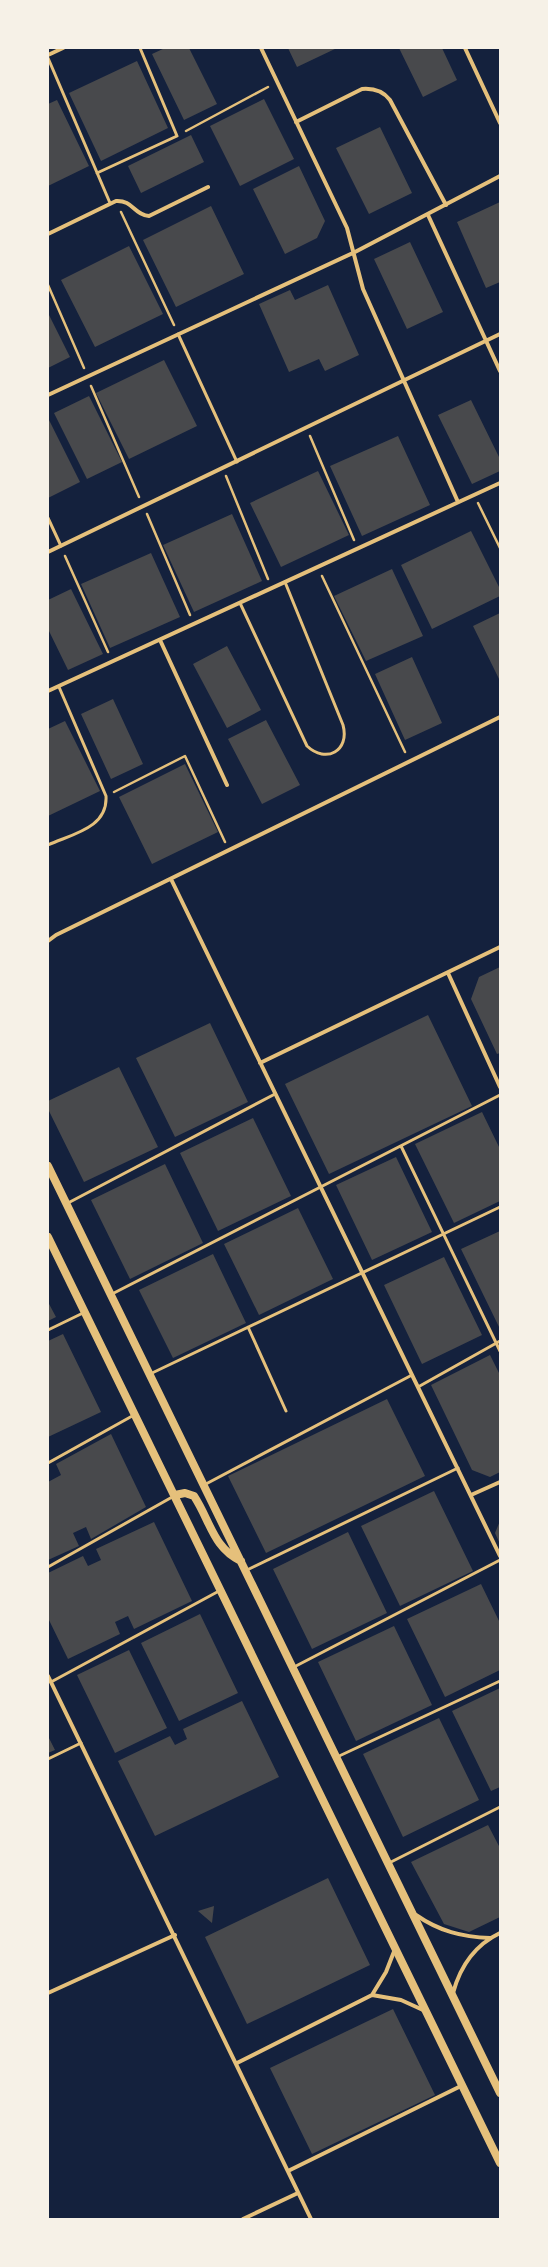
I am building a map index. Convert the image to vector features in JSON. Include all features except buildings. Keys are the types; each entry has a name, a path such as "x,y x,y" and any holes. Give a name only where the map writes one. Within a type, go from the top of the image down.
{"main road":[{"path":"48,1166 415,1915 500,2093"},
{"path":"48,1237 396,1947 500,2163"},
{"path":"175,1495 185,1493 194,1496 217,1542 227,1554 241,1561"}],"street":[{"path":"48,57 56,49 63,48"},
{"path":"261,48 347,228 355,252 363,289 458,502"},
{"path":"465,48 500,123"},
{"path":"296,122 362,89 381,92 390,100 446,205"},
{"path":"48,395 355,252 500,176"},
{"path":"48,234 116,200 127,202 141,214 149,216 208,187"},
{"path":"428,215 500,371"},
{"path":"48,552 500,334"},
{"path":"48,691 500,483"},
{"path":"160,640 227,785"},
{"path":"48,941 56,935 500,717"},
{"path":"171,879 500,1556"},
{"path":"48,936 56,935"},
{"path":"260,1063 500,947"},
{"path":"448,973 500,1087"},
{"path":"471,1495 500,1482"},
{"path":"48,1676 175,1935 311,2219"},
{"path":"415,1915 426,1922 451,1933 464,1936 490,1938"},
{"path":"453,1996 466,1963 490,1938 500,1933"},
{"path":"48,1993 175,1935"},
{"path":"236,2063 372,1995 386,1972 396,1947"},
{"path":"372,1995 401,2000 427,2012"},
{"path":"288,2171 463,2085"},
{"path":"243,2219 298,2193"}],"lane":[{"path":"97,173 177,136 140,48"},
{"path":"48,57 110,203"},
{"path":"178,334 237,462"},
{"path":"48,518 61,546"},
{"path":"240,603 307,746 313,752 322,755 331,754 339,750 344,743 346,734 285,582"},
{"path":"48,845 94,825 106,809 106,796 59,687"},
{"path":"66,1204 275,1094"},
{"path":"111,1295 500,1095"},
{"path":"401,1146 500,1351"},
{"path":"150,1374 500,1207"},
{"path":"48,1330 85,1312"},
{"path":"248,1327 286,1410"},
{"path":"418,1387 500,1341"},
{"path":"204,1485 412,1375"},
{"path":"48,1463 135,1414"},
{"path":"246,1571 458,1468"},
{"path":"48,1567 175,1495"},
{"path":"293,1667 500,1560"},
{"path":"51,1682 221,1590"},
{"path":"337,1757 500,1681"},
{"path":"48,1759 81,1743"},
{"path":"389,1863 500,1807"}],"path":[{"path":"177,136 277,82"},
{"path":"116,200 178,334"},
{"path":"48,284 194,624"},
{"path":"307,428 357,549"},
{"path":"223,468 272,588"},
{"path":"474,495 500,548"},
{"path":"61,546 113,662"},
{"path":"318,567 410,762"},
{"path":"106,796 185,756 229,851"}]}
